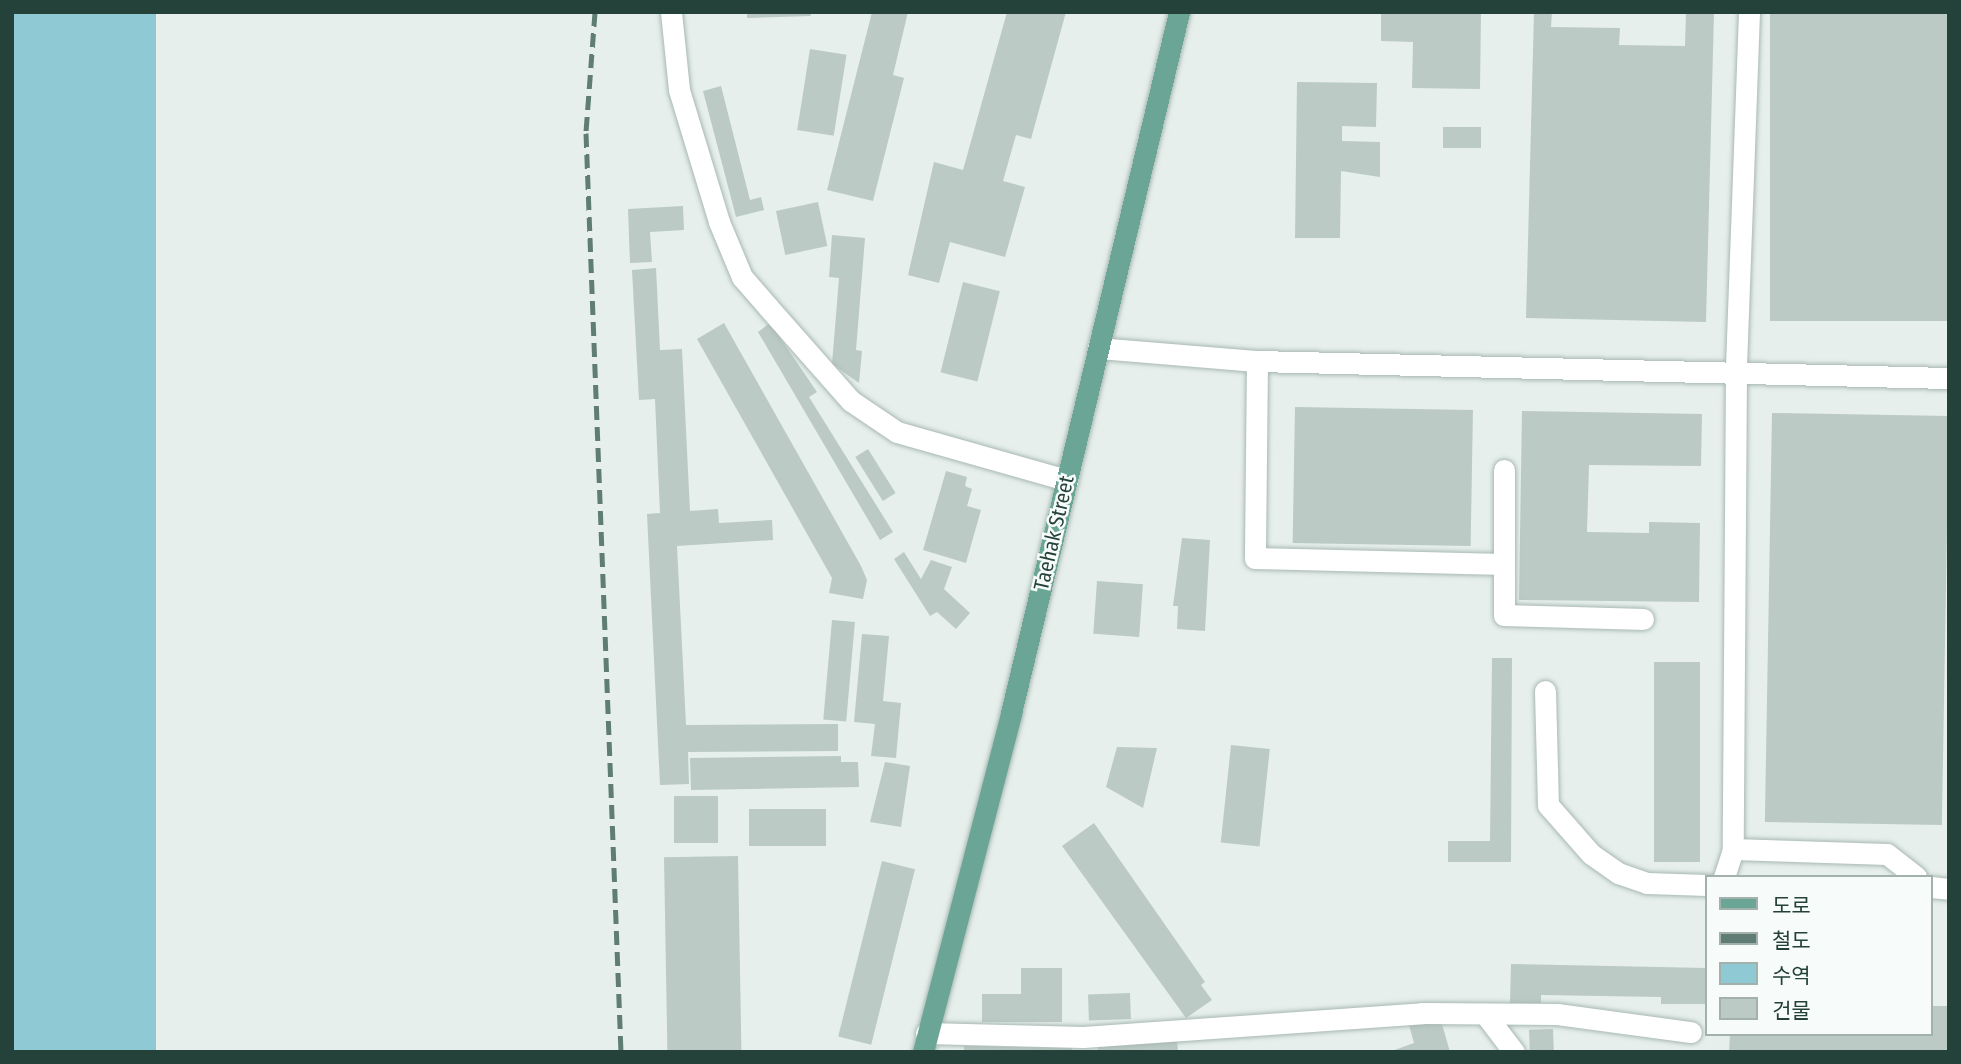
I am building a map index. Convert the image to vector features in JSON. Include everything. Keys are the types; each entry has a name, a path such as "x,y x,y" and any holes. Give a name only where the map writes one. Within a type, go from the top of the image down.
{"main road":[{"name":"Taehak Street","path":"924,1042 1067,480 1178,12"}],"street":[{"path":"671,12 680,90 719,222 742,276 768,307 851,401 897,432 1067,480"},
{"path":"1725,875 1733,849 1736,373 1749,12"},
{"path":"1098,348 1257,361 1949,378"},
{"path":"1257,361 1255,558 1504,564"},
{"path":"1504,470 1504,615 1643,619"},
{"path":"1545,691 1548,805 1591,854 1618,873 1647,883 1706,885"},
{"path":"1733,849 1887,855 1913,875"},
{"path":"924,1042 1083,1037 1422,1013 1558,1014 1691,1032"},
{"path":"1485,1014 1514,1052"}],"water":[{"path":"12,12 156,12 156,1052 12,1052"}],"building":[{"path":"747,12 810,12 811,16 747,18"},
{"path":"872,12 908,12 893,75 904,78 873,201 827,190"},
{"path":"1007,12 1066,12 1031,139 1016,135 1003,181 1025,187 1005,257 950,242 939,283 908,275 934,162 963,170"},
{"path":"1381,12 1481,12 1480,89 1412,88 1413,42 1381,41"},
{"path":"1534,12 1552,12 1551,27 1620,28 1619,45 1685,46 1686,12 1714,12 1706,322 1526,318"},
{"path":"1770,12 1949,12 1949,321 1770,321"},
{"path":"810,49 847,55 834,136 797,130"},
{"path":"1297,82 1377,83 1376,127 1342,126 1342,141 1380,142 1380,177 1341,171 1340,238 1295,238"},
{"path":"721,86 750,200 761,197 764,210 736,217 703,91"},
{"path":"1443,127 1481,127 1481,148 1443,148"},
{"path":"818,202 827,246 785,255 776,211"},
{"path":"683,206 684,230 650,232 652,262 630,263 628,209"},
{"path":"832,235 865,238 856,350 862,351 859,383 832,364 839,278 829,277"},
{"path":"656,268 660,350 682,349 690,511 718,509 719,523 772,520 773,540 677,546 686,725 838,724 838,751 688,752 689,784 660,785 647,514 660,513 655,399 639,400 632,270"},
{"path":"963,282 1000,291 977,381 941,372"},
{"path":"724,323 861,566 867,580 863,599 829,593 832,578 697,339"},
{"path":"770,323 817,392 809,397 893,532 880,540 758,332"},
{"path":"1295,407 1473,410 1471,546 1293,543"},
{"path":"1522,411 1702,414 1701,466 1589,465 1587,532 1649,533 1649,522 1700,523 1699,602 1519,600"},
{"path":"1772,413 1949,416 1942,825 1765,822"},
{"path":"868,449 896,493 883,501 855,457"},
{"path":"946,471 967,477 965,486 972,489 967,506 981,510 966,563 923,550"},
{"path":"1182,538 1210,540 1205,631 1177,629 1178,606 1173,606"},
{"path":"904,552 921,579 931,560 952,567 944,589 970,613 956,629 937,612 930,616 894,559"},
{"path":"1097,581 1143,584 1139,637 1093,634"},
{"path":"832,620 855,622 846,722 823,720"},
{"path":"862,634 889,636 883,701 901,703 896,758 871,756 875,724 854,722"},
{"path":"1492,658 1512,658 1511,862 1448,862 1448,841 1490,841"},
{"path":"1654,662 1700,662 1700,862 1654,862"},
{"path":"1231,745 1270,749 1260,847 1221,842"},
{"path":"1117,747 1157,748 1143,808 1106,787"},
{"path":"841,756 841,762 858,762 859,787 691,790 690,758"},
{"path":"885,762 910,766 901,827 870,822"},
{"path":"674,796 718,796 718,843 674,843"},
{"path":"749,809 826,809 826,846 749,846"},
{"path":"1094,823 1205,982 1201,985 1212,1000 1186,1018 1062,846"},
{"path":"738,856 741,1052 667,1052 664,857"},
{"path":"882,861 915,869 871,1045 838,1037"},
{"path":"1511,964 1706,968 1706,1004 1661,1004 1661,997 1541,995 1541,1003 1510,1003"},
{"path":"1021,968 1062,968 1062,1022 982,1022 982,994 1021,994"},
{"path":"1130,993 1131,1019 1089,1020 1088,994"},
{"path":"1933,1006 1949,1006 1949,1052 1729,1052 1730,1036 1933,1036"},
{"path":"1419,1021 1442,1024 1450,1052 1389,1052 1414,1043 1409,1025"},
{"path":"1553,1029 1554,1052 1530,1052 1529,1030"},
{"path":"1177,1040 1178,1052 1098,1052 1098,1045"},
{"path":"964,1046 1072,1048 1072,1052 964,1052"}],"railway":[{"path":"595,12 586,133 621,1052"}]}
